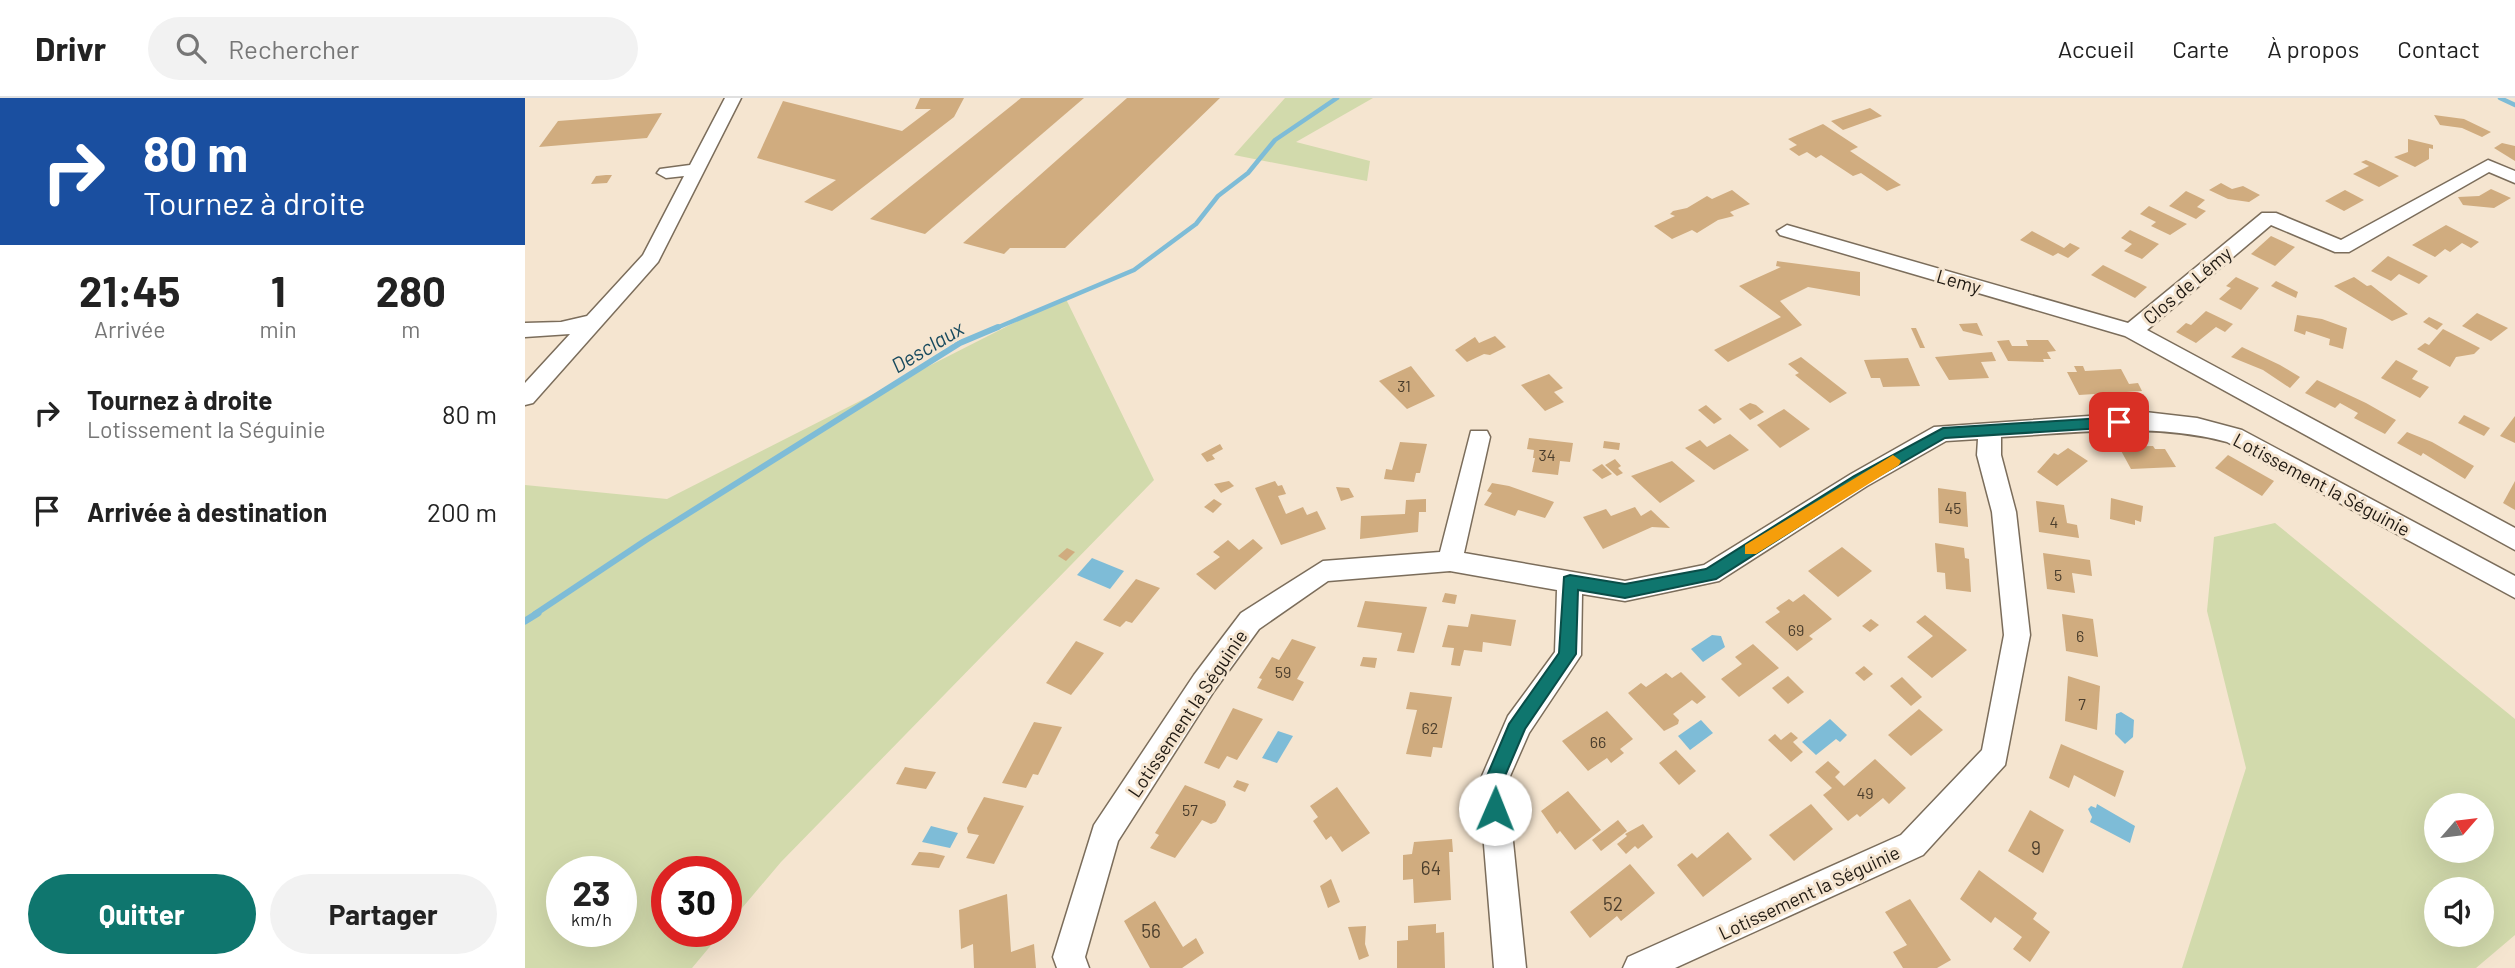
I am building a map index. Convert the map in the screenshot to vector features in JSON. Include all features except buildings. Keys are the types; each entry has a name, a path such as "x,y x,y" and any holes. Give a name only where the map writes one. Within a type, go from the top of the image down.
{"street":[{"path":"525,397 598,320 651,258 733,98"},
{"name":"Clos de Lémy","path":"2515,178 2488,165 2342,248 2269,217 2132,331 2515,540"},
{"path":"666,173 698,169"},
{"name":"Lemy","path":"1787,231 2132,331"},
{"path":"525,330 561,329 598,320"},
{"name":"Lotissement la Séguinie","path":"1073,968 1069,957 1105,835 1204,683 1249,621 1323,571 1450,561 1625,591 1710,575 1859,480 1943,433 2145,420 2197,426 2234,436 2515,588"},
{"name":"Lotissement la Séguinie","path":"1639,968 1912,845 1995,756 2017,635 2004,512 1989,455 1990,431"},
{"path":"1450,561 1479,437"},
{"path":"1510,968 1493,783 1518,724 1568,654 1570,582"}],"green space":[{"path":"1285,98 1373,98 1296,142 1370,161 1367,181 1234,155"},
{"path":"1065,297 1154,480 781,862 742,908 742,856 651,856 651,947 710,947 692,968 525,968 525,485 667,499"},
{"path":"2275,523 2515,719 2515,935 2476,968 2182,968 2246,768 2207,611 2214,537"}],"water":[{"path":"1092,558 1124,571 1110,589 1077,575"},
{"path":"1712,635 1721,636 1725,647 1703,662 1691,649"},
{"path":"2121,712 2134,720 2133,737 2125,744 2115,734 2116,714"},
{"path":"1830,719 1847,735 1840,742 1836,739 1816,755 1802,742"},
{"path":"1701,720 1713,733 1690,750 1678,736"},
{"path":"1278,731 1293,736 1277,763 1262,758"},
{"path":"2097,804 2135,826 2130,843 2090,822 2092,817 2088,809 2091,806 2096,808"},
{"path":"931,826 958,833 950,848 922,842"}],"waterway":[{"name":"Desclaux","path":"994,329 1134,270 1196,224 1218,196 1248,173 1275,140 1337,98"},
{"name":"Desclaux","path":"2500,98 2515,105"},
{"name":"Desclaux","path":"535,614 646,540 960,343 998,327"},
{"name":"Desclaux","path":"525,621 538,613"}],"slow traffic":[{"path":"1750,549 1893,461"}],"route":[{"path":"1495,809 1493,783 1518,724 1568,654 1570,582 1625,591 1710,575 1859,480 1943,433 2119,422"}]}
